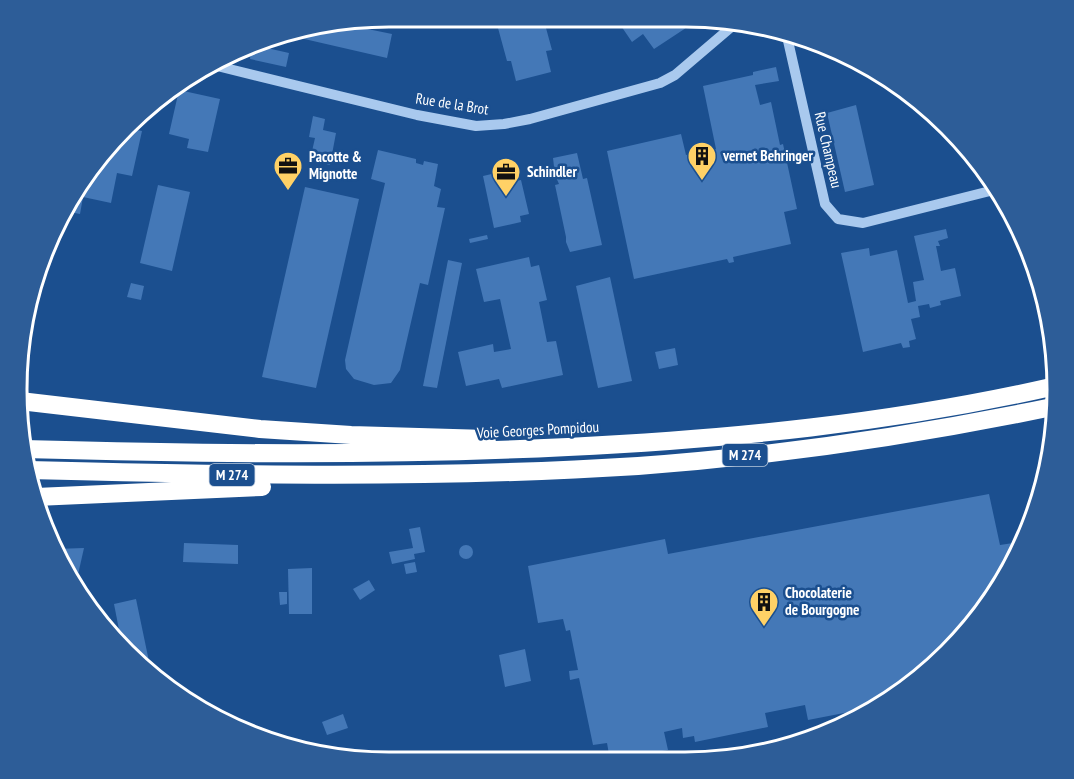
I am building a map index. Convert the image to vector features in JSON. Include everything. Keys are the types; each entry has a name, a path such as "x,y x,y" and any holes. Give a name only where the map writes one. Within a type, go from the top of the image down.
{"highway":[{"name":"Voie Georges Pompidou","path":"32,449 182,454 384,454 601,445 715,438 853,422 920,413 1047,388"},
{"path":"28,402 260,429 427,438 561,439 601,445"},
{"name":"M 274","path":"36,470 249,475 435,475 639,466 722,458 914,432 1046,408"},
{"path":"43,497 368,483 435,475"}],"street":[{"name":"Rue de la Brot","path":"223,67 417,115 476,126 490,126 530,118 660,83 675,75 728,30"},
{"name":"Rue Champeau","path":"788,42 825,204 838,219 863,223 988,191"}],"building":[{"path":"498,27 546,27 552,50 546,51 551,72 516,81 511,61 507,61"},
{"path":"622,27 687,27 654,49 643,34 632,42"},
{"path":"364,28 392,34 387,58 300,38"},
{"path":"268,48 289,53 286,67 250,59 251,55"},
{"name":"vernet Behringer","path":"776,67 779,81 755,85 760,105 771,102 780,145 783,144 797,209 784,212 791,244 733,257 734,262 729,263 727,259 634,279 607,151 681,134 686,155 716,149 703,86 753,75 753,72"},
{"path":"184,91 220,99 208,152 187,148 189,139 169,134 178,96"},
{"path":"856,105 874,185 845,192 827,113"},
{"path":"313,116 325,119 323,130 336,133 330,165 310,160 315,138 309,137"},
{"path":"136,130 142,131 132,176 117,173 111,203 83,197 80,214 73,213 88,188 102,169 133,133"},
{"path":"378,150 416,159 416,163 423,165 424,161 438,164 434,186 441,189 437,207 445,208 428,285 420,283 400,370 391,383 374,385 354,379 346,369 345,360 385,183 371,179"},
{"path":"577,153 583,179 587,178 602,245 570,252 555,185 559,184 555,175 553,158"},
{"name":"Schindler","path":"509,170 515,181 521,180 529,214 520,216 521,222 494,228 483,176"},
{"path":"158,185 190,192 172,271 140,263"},
{"path":"305,187 359,199 316,388 262,377"},
{"path":"946,229 948,238 938,241 940,246 936,246 941,271 955,268 961,296 940,301 941,305 930,308 929,304 918,306 920,317 911,319 916,339 909,341 910,347 903,348 901,343 863,352 841,253 869,248 870,256 897,250 908,303 916,301 913,282 924,280 914,236"},
{"path":"487,235 488,239 470,243 469,239"},
{"path":"529,257 531,267 539,265 547,300 539,302 547,342 556,341 563,375 502,388 499,379 466,386 458,352 493,344 494,352 511,349 500,299 484,302 476,269"},
{"path":"448,260 462,263 437,388 423,386"},
{"path":"610,277 632,381 598,388 576,286"},
{"path":"131,283 144,286 141,300 127,297"},
{"path":"675,348 678,365 659,369 655,352"},
{"name":"Chocolaterie de Bourgogne","path":"989,494 1000,545 1013,543 986,591 941,646 888,689 851,712 808,720 805,705 765,713 768,727 695,742 694,736 683,738 682,728 664,732 668,750 609,752 607,743 593,745 579,678 570,680 569,671 578,670 570,630 566,631 563,619 538,623 528,566 665,539 668,554"},
{"path":"420,527 425,552 414,554 415,559 392,564 389,552 413,548 409,529"},
{"path":"184,543 238,545 238,564 183,562"},
{"path":"466,545 471,547 473,552 471,557 466,559 461,557 459,552 461,547"},
{"path":"84,548 78,574 64,550"},
{"path":"415,562 417,572 406,574 404,564"},
{"path":"312,568 312,614 289,614 288,569"},
{"path":"369,580 375,590 360,600 353,589"},
{"path":"279,592 287,592 287,604 280,605"},
{"path":"136,599 149,661 119,632 114,604"},
{"path":"525,649 531,681 505,687 499,655"},
{"path":"343,714 348,728 327,735 322,722"}],"place":[{"name":"vernet Behringer","path":"702,182"},
{"name":"Pacotte & Mignotte","path":"288,192"},
{"name":"Schindler","path":"506,198"},
{"name":"Chocolaterie de Bourgogne","path":"764,628"}]}
